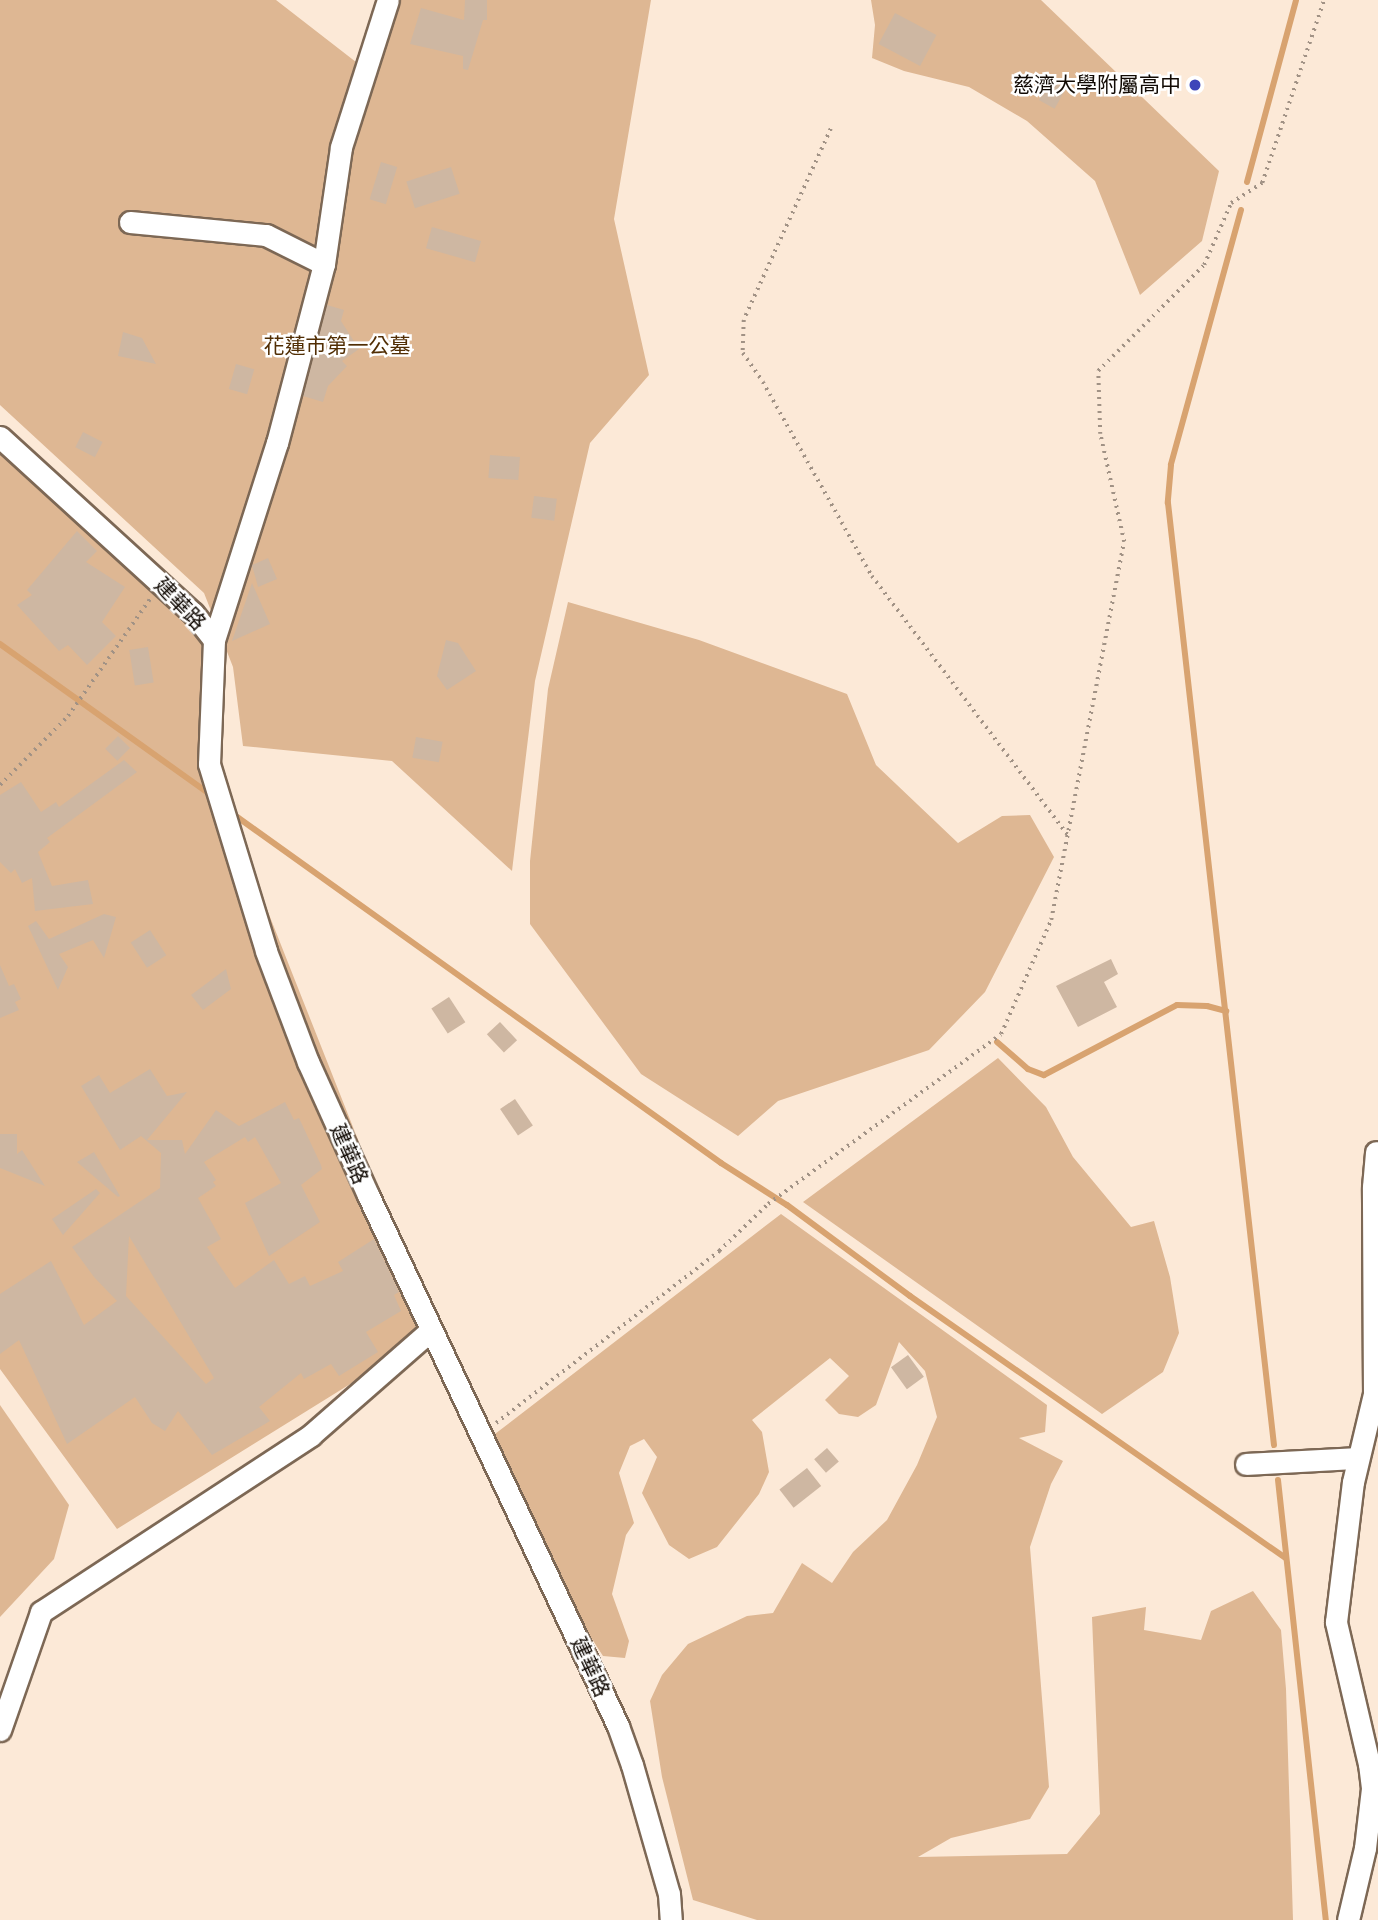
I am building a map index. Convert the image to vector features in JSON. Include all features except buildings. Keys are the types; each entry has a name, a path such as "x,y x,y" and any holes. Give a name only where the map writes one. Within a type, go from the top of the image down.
{"street":[{"path":"214,640 277,443 324,264 341,147 388,0"},
{"path":"130,222 266,235 324,264"},
{"name":"建華路","path":"0,437 193,612 214,640 209,764 266,951 308,1062 618,1726 669,1894 671,1920"},
{"path":"1348,1920 1365,1848 1372,1788 1370,1764 1336,1622 1358,1458 1374,1394 1373,1188 1376,1152"},
{"path":"0,1730 41,1612 311,1435 431,1330"},
{"path":"1246,1464 1358,1458"}],"path":[{"path":"480,1435 719,1251 768,1204 1001,1034 1051,920 1124,542 1100,434 1098,371 1204,265 1231,203 1262,183 1324,0"},
{"path":"831,129 744,320 743,352 763,382 872,576 1068,835"},
{"path":"0,785 73,710 161,583"}],"green space":[{"name":"花蓮市第一公墓","path":"0,0 276,0 374,76 393,0 651,0 614,219 649,375 590,443 535,681 512,871 392,761 243,746 233,667 204,593 0,405"},
{"path":"871,0 1041,0 1219,171 1202,241 1140,295 1095,181 1027,121 969,87 904,71 872,58 875,25"},
{"path":"0,446 194,628 207,656 217,783 434,1332 117,1529 0,1369"},
{"path":"568,602 699,640 847,694 876,765 958,843 1002,816 1030,815 1054,857 985,992 929,1050 778,1101 738,1136 641,1074 530,924 530,861 548,689"},
{"path":"998,1058 1046,1107 1073,1157 1131,1227 1154,1221 1170,1277 1179,1333 1163,1372 1102,1414 803,1202"},
{"path":"781,1214 1047,1405 1045,1432 1019,1438 1063,1461 1051,1484 1030,1547 1049,1787 1030,1819 951,1838 918,1857 1067,1854 1100,1814 1092,1617 1146,1607 1144,1630 1201,1640 1211,1611 1253,1591 1281,1630 1286,1689 1293,1920 757,1920 693,1900 662,1777 650,1701 662,1675 688,1644 747,1616 773,1613 802,1563 832,1583 853,1552 887,1520 917,1465 937,1417 925,1371 899,1342 876,1405 858,1417 839,1414 825,1400 849,1376 830,1358 752,1420 762,1432 769,1472 759,1494 717,1547 689,1559 669,1545 642,1493 657,1457 644,1439 630,1446 619,1473 634,1523 626,1535 612,1594 629,1641 625,1658 603,1656 579,1619 491,1437"},
{"path":"0,1405 69,1505 54,1559 0,1617"}],"waterway":[{"path":"1247,182 1296,0"},
{"path":"1241,210 1171,465 1168,503 1274,1445"},
{"path":"0,644 212,796"},
{"path":"233,814 721,1163 787,1205 910,1296 1286,1558"},
{"path":"997,1042 1028,1069 1044,1075 1177,1005 1207,1006 1226,1011"},
{"path":"1278,1480 1326,1920"}],"place":[{"name":"慈濟大學附屬高中","path":"1195,85"}]}
